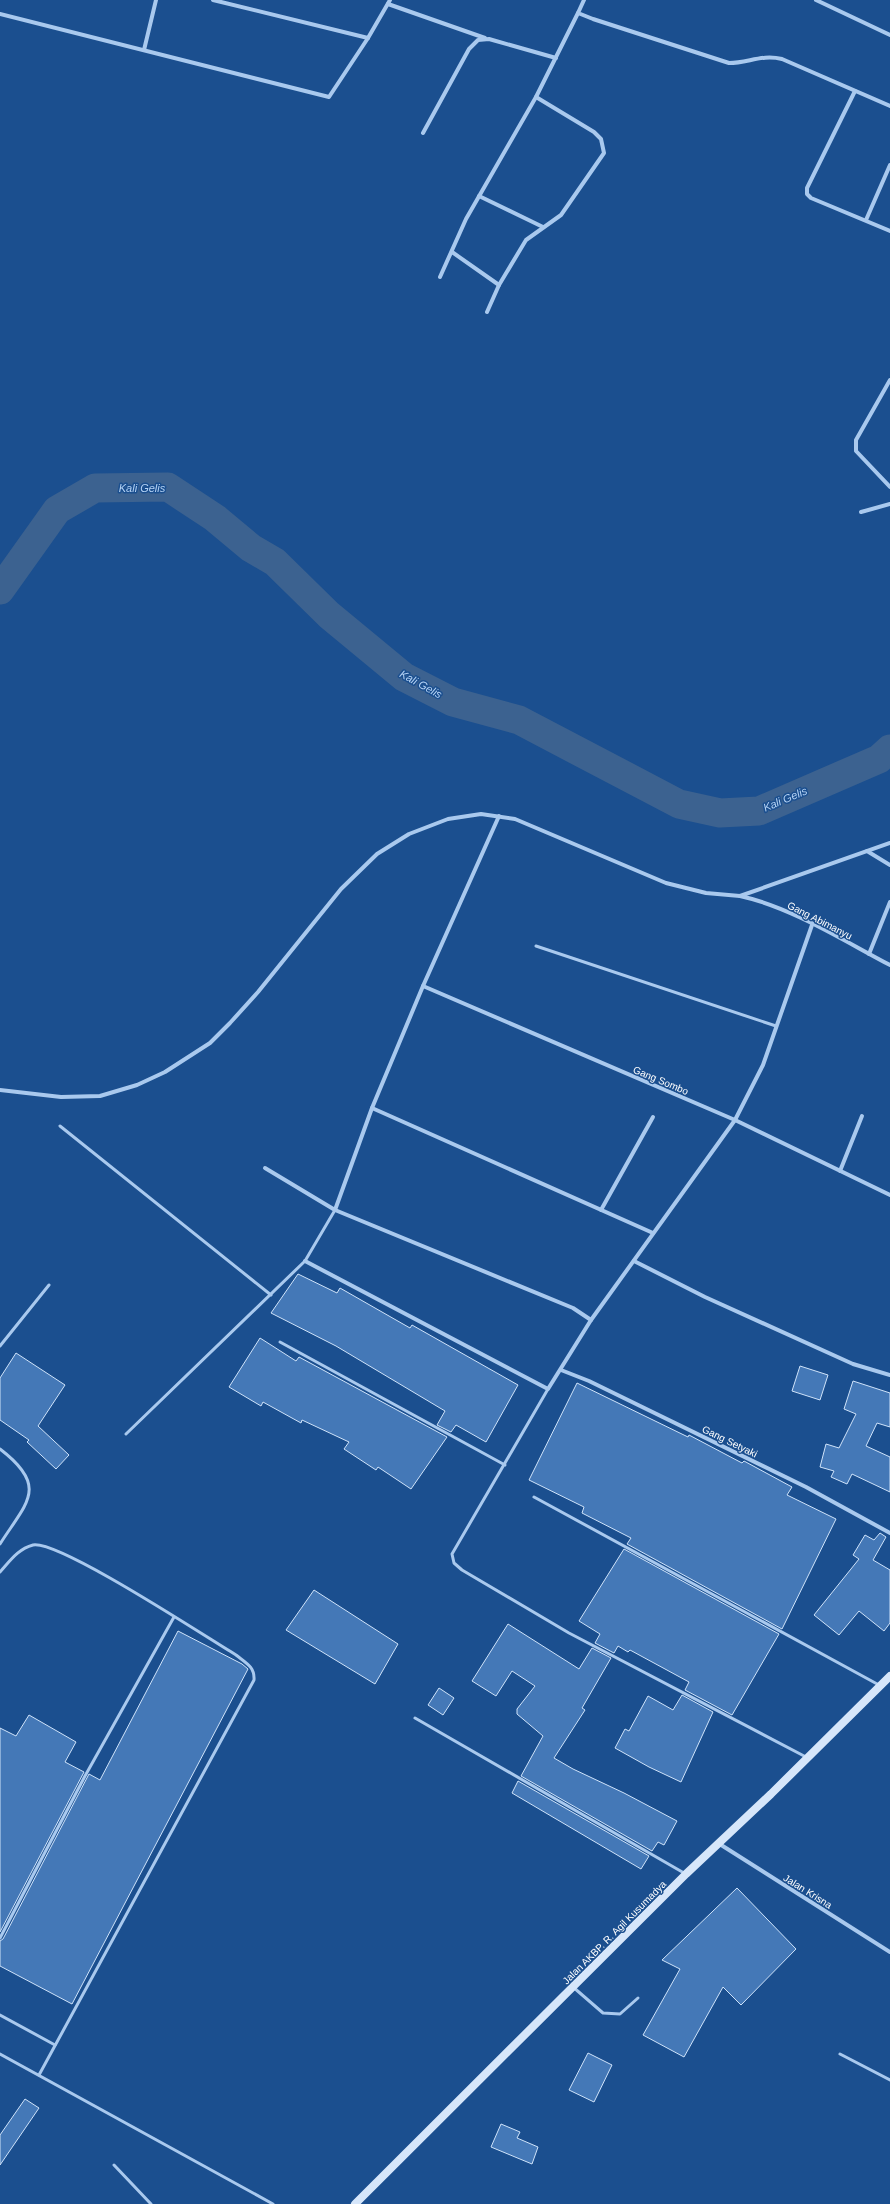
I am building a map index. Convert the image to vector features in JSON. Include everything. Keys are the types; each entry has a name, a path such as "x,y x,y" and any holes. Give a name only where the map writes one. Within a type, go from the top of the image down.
{"main road":[{"name":"Jalan AKBP. R. Agil Kusumadya","path":"355,2204 686,1874 890,1676"}],"street":[{"path":"144,50 156,0"},
{"path":"213,0 368,38"},
{"path":"440,277 466,219 536,97 584,0"},
{"path":"816,0 822,1 890,35"},
{"path":"0,14 329,97 368,38 389,2 487,39 556,58"},
{"path":"578,13 729,63 740,63 764,56 782,59 890,106"},
{"path":"423,133 469,49 478,40 487,39"},
{"path":"855,91 807,188 807,194 811,198 890,230"},
{"path":"487,312 498,285 526,240 561,215 602,159 604,149 602,139 594,132 536,97"},
{"path":"866,220 890,165"},
{"path":"479,196 543,227"},
{"path":"452,252 498,285"},
{"path":"890,380 856,440 856,451 890,487"},
{"path":"861,512 890,504"},
{"path":"0,1090 61,1097 100,1096 137,1085 165,1072 210,1043 230,1023 267,981 341,889 376,854 409,834 448,819 466,815 498,816 533,826 666,883 706,893 740,896 890,843"},
{"path":"335,1210 372,1108 423,986 498,816"},
{"path":"867,851 890,865"},
{"name":"Gang Abimanyu","path":"740,896 771,905 890,965"},
{"path":"869,954 890,902"},
{"path":"305,1262 548,1389 591,1320 736,1120 763,1065 812,925"},
{"name":"Gang Sombo","path":"423,986 736,1120 890,1195"},
{"path":"372,1108 654,1233"},
{"path":"840,1171 862,1116"},
{"path":"601,1210 653,1117"},
{"path":"265,1168 335,1210 573,1308 591,1320"},
{"path":"634,1261 706,1297 854,1364 890,1375"},
{"name":"Gang Setyaki","path":"561,1370 589,1381 806,1487 890,1533"},
{"name":"Jalan Krisna","path":"718,1843 890,1952"}],"lane":[{"path":"536,946 776,1026"},
{"path":"60,1126 271,1295"},
{"path":"126,1434 305,1262 335,1210"},
{"path":"0,1346 49,1285"},
{"path":"280,1342 505,1465"},
{"path":"548,1389 452,1554 454,1564 569,1633 808,1757"},
{"path":"0,1449 24,1471 29,1495 26,1507 0,1544"},
{"path":"534,1497 880,1686"},
{"path":"0,1572 13,1556 24,1548 41,1545 113,1579 251,1667 254,1673 254,1680 39,2075"},
{"path":"0,1938 85,1776 174,1617"},
{"path":"415,1718 686,1874"},
{"path":"573,1987 602,2013 620,2014 638,1998"},
{"path":"0,2015 55,2045"},
{"path":"0,2054 273,2204"},
{"path":"840,2054 890,2080"},
{"path":"114,2165 152,2204"}],"building":[{"path":"298,1274 337,1293 340,1288 410,1328 412,1325 518,1385 486,1442 456,1425 451,1432 437,1425 445,1411 336,1346 271,1313"},
{"path":"260,1338 296,1361 299,1357 447,1437 411,1489 378,1467 376,1470 344,1449 349,1442 302,1420 301,1423 263,1402 261,1406 229,1387"},
{"path":"16,1353 65,1385 38,1426 69,1455 56,1469 27,1442 29,1440 0,1420 0,1378"},
{"path":"800,1366 828,1375 820,1400 792,1391"},
{"path":"853,1381 890,1393 890,1427 877,1423 866,1446 890,1457 890,1492 852,1474 847,1484 831,1477 834,1471 820,1467 826,1444 839,1448 856,1414 844,1409"},
{"path":"577,1383 688,1437 689,1435 742,1463 744,1461 792,1487 787,1495 836,1519 782,1629 627,1544 631,1538 582,1513 584,1507 529,1480"},
{"path":"880,1533 886,1537 873,1560 890,1570 890,1623 884,1631 859,1611 839,1635 814,1615 859,1559 853,1555 865,1535 874,1540"},
{"path":"624,1549 779,1634 732,1715 685,1690 689,1682 630,1650 628,1652 618,1646 614,1653 595,1643 600,1634 579,1621"},
{"path":"314,1590 398,1644 375,1684 286,1630"},
{"path":"508,1624 579,1669 592,1648 611,1658 582,1708 585,1710 554,1758 677,1821 664,1845 658,1842 652,1851 521,1776 543,1736 517,1714 517,1709 535,1686 512,1671 496,1696 472,1681"},
{"path":"178,1631 242,1664 248,1669 72,2004 0,1966 0,1941 3,1939 89,1774 100,1780"},
{"path":"439,1688 454,1698 443,1715 428,1705"},
{"path":"682,1695 713,1712 681,1782 649,1767 615,1748 625,1729 629,1731 648,1696 673,1710"},
{"path":"29,1715 76,1742 65,1762 84,1772 0,1932 0,1728 16,1736"},
{"path":"518,1781 649,1856 641,1869 512,1793"},
{"path":"737,1888 796,1949 741,2005 723,1987 684,2057 643,2035 680,1969 662,1960"},
{"path":"588,2053 612,2065 594,2102 569,2090"},
{"path":"25,2099 39,2108 0,2165 0,2135"},
{"path":"501,2124 520,2132 517,2138 538,2147 532,2164 491,2147"}],"waterway":[{"name":"Kali Gelis","path":"0,590 57,510 95,488 168,487 215,518 251,548 275,562 329,615 404,677 453,702 519,720 679,804 720,813 759,811 879,759 890,749"}]}
